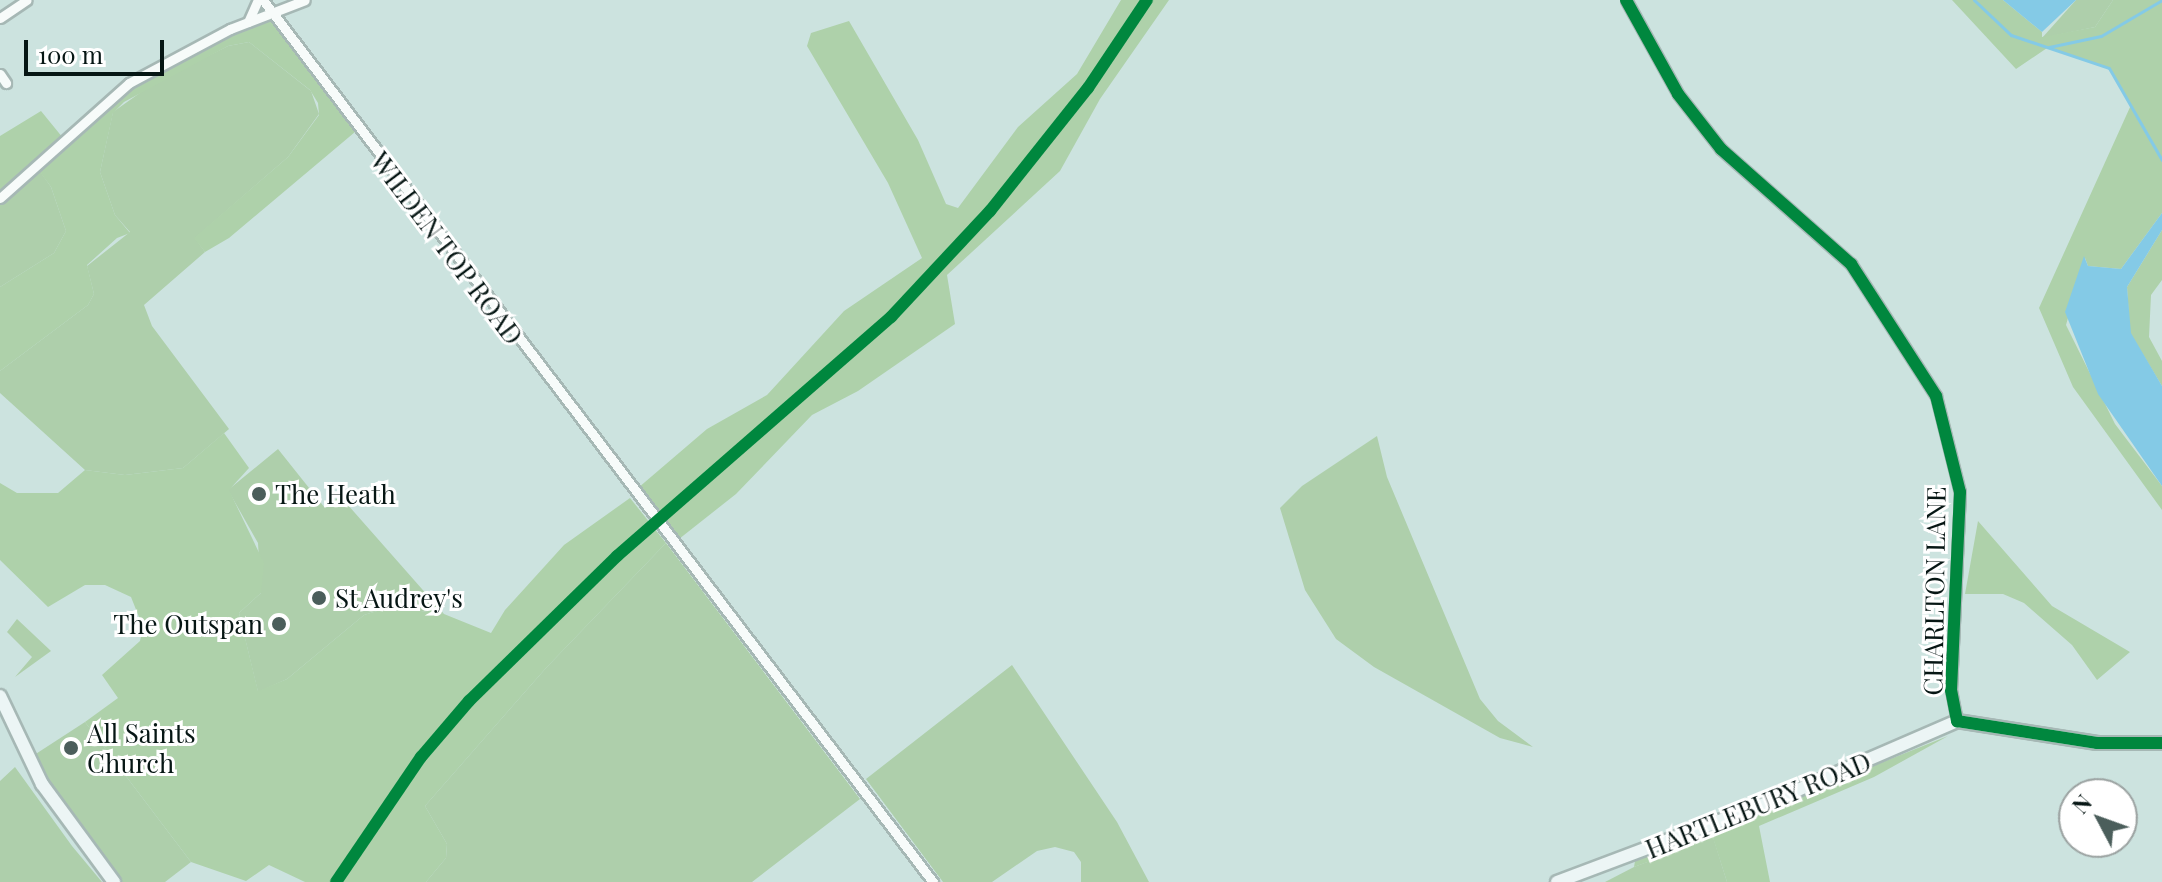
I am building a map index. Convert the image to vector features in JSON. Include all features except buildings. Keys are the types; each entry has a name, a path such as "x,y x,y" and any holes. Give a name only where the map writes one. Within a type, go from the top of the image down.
{"main road":[{"path":"0,696 42,784 114,882"},
{"path":"1957,721 2097,743 2162,743"},
{"name":"HARTLEBURY ROAD","path":"1557,882 1783,797 1957,721"}],"street":[{"name":"WILDEN TOP ROAD","path":"260,0 933,882"},
{"path":"248,22 260,0"},
{"path":"0,198 118,90 248,22 305,0"},
{"name":"CHARLTON LANE","path":"1626,0 1678,94 1721,149 1851,264 1936,396 1960,492 1951,690 1957,721"},
{"path":"0,18 23,1"}],"green space":[{"path":"1121,0 1169,0 1100,99 1060,171 947,275 955,324 858,391 812,415 736,494 679,539 638,488 707,429 767,395 844,311 922,258 888,183 807,46 811,33 849,21 918,140 946,204 958,208 1018,127 1077,74"},
{"path":"1952,0 2003,0 2042,32 2042,37 2095,27 2113,0 2162,0 2162,213 2121,269 2088,266 2085,258 2066,325 2115,424 2162,486 2162,510 2073,387 2039,308 2131,105 2109,68 2047,48 2016,69"},
{"path":"2076,0 2113,0 2095,27 2042,38"},
{"path":"268,13 355,132 229,238 205,252 194,238 288,157 319,115 318,103 310,90 249,42 228,46 124,102 113,113 100,172 115,215 130,233 117,238 87,265 94,294 88,305 0,371 0,287 54,253 66,231 51,187 37,168 0,198 0,136 41,111 63,138 107,98"},
{"path":"249,42 311,91 319,114 288,157 195,238 205,252 144,305 152,326 229,429 183,468 125,475 85,470 0,393 0,371 88,305 94,294 87,266 130,232 115,215 100,172 113,112 154,83 228,46"},
{"path":"37,167 51,187 66,231 54,253 0,287 0,198"},
{"path":"2162,230 2162,280 2151,295 2149,337 2162,361 2162,386 2130,333 2127,287"},
{"path":"224,433 249,468 229,490 264,563 261,593 239,613 258,691 287,679 364,615 390,607 444,614 491,633 505,610 564,545 630,498 666,543 546,668 425,806 447,844 446,858 426,882 305,882 269,865 246,881 191,862 85,722 118,698 102,675 140,641 143,627 131,597 105,585 85,585 48,607 0,560 0,483 17,493 58,493 85,470 125,475 183,468"},
{"path":"1377,436 1387,477 1480,699 1498,721 1533,747 1500,738 1374,667 1336,639 1305,590 1280,508 1302,486"},
{"path":"278,449 325,508 340,496 444,614 390,607 364,615 287,679 258,692 239,613 261,593 258,543 228,490"},
{"path":"1978,521 2052,606 2130,652 2097,680 2072,645 2024,603 2003,594 1965,594"},
{"path":"666,543 860,799 752,882 426,882 446,858 447,844 425,806 546,668"},
{"path":"17,619 51,651 15,677 32,657 7,632"},
{"path":"1012,665 1117,822 1149,882 1081,882 1081,862 1074,852 1055,847 1037,851 992,882 943,882 866,779"},
{"path":"85,722 191,862 165,882 114,882 28,759"},
{"path":"1948,736 1874,777 1759,826 1770,882 1727,882 1713,838 1634,867 1635,861"},
{"path":"15,767 102,882 0,882 0,781"},
{"path":"1713,837 1727,882 1605,882 1634,867"}],"water":[{"path":"2003,0 2076,0 2042,32"},
{"path":"2162,213 2162,230 2127,287 2131,333 2162,386 2162,486 2098,394 2065,312 2084,256 2088,266 2121,269"}],"waterway":[{"path":"1974,0 2011,35 2109,68 2162,160"},
{"path":"2049,47 2101,36 2162,0"}],"cycle path":[{"path":"336,882 421,757 469,701 617,556 891,317 990,211 1088,88 1147,0"},
{"path":"1626,0 1678,94 1721,149 1851,264 1936,396 1960,492 1951,690 1957,721 2097,743 2162,743"}],"place":[{"name":"The Heath","path":"259,494"},
{"name":"St Audrey's","path":"319,598"},
{"name":"The Outspan","path":"279,624"},
{"name":"All Saints Church","path":"71,748"}]}
